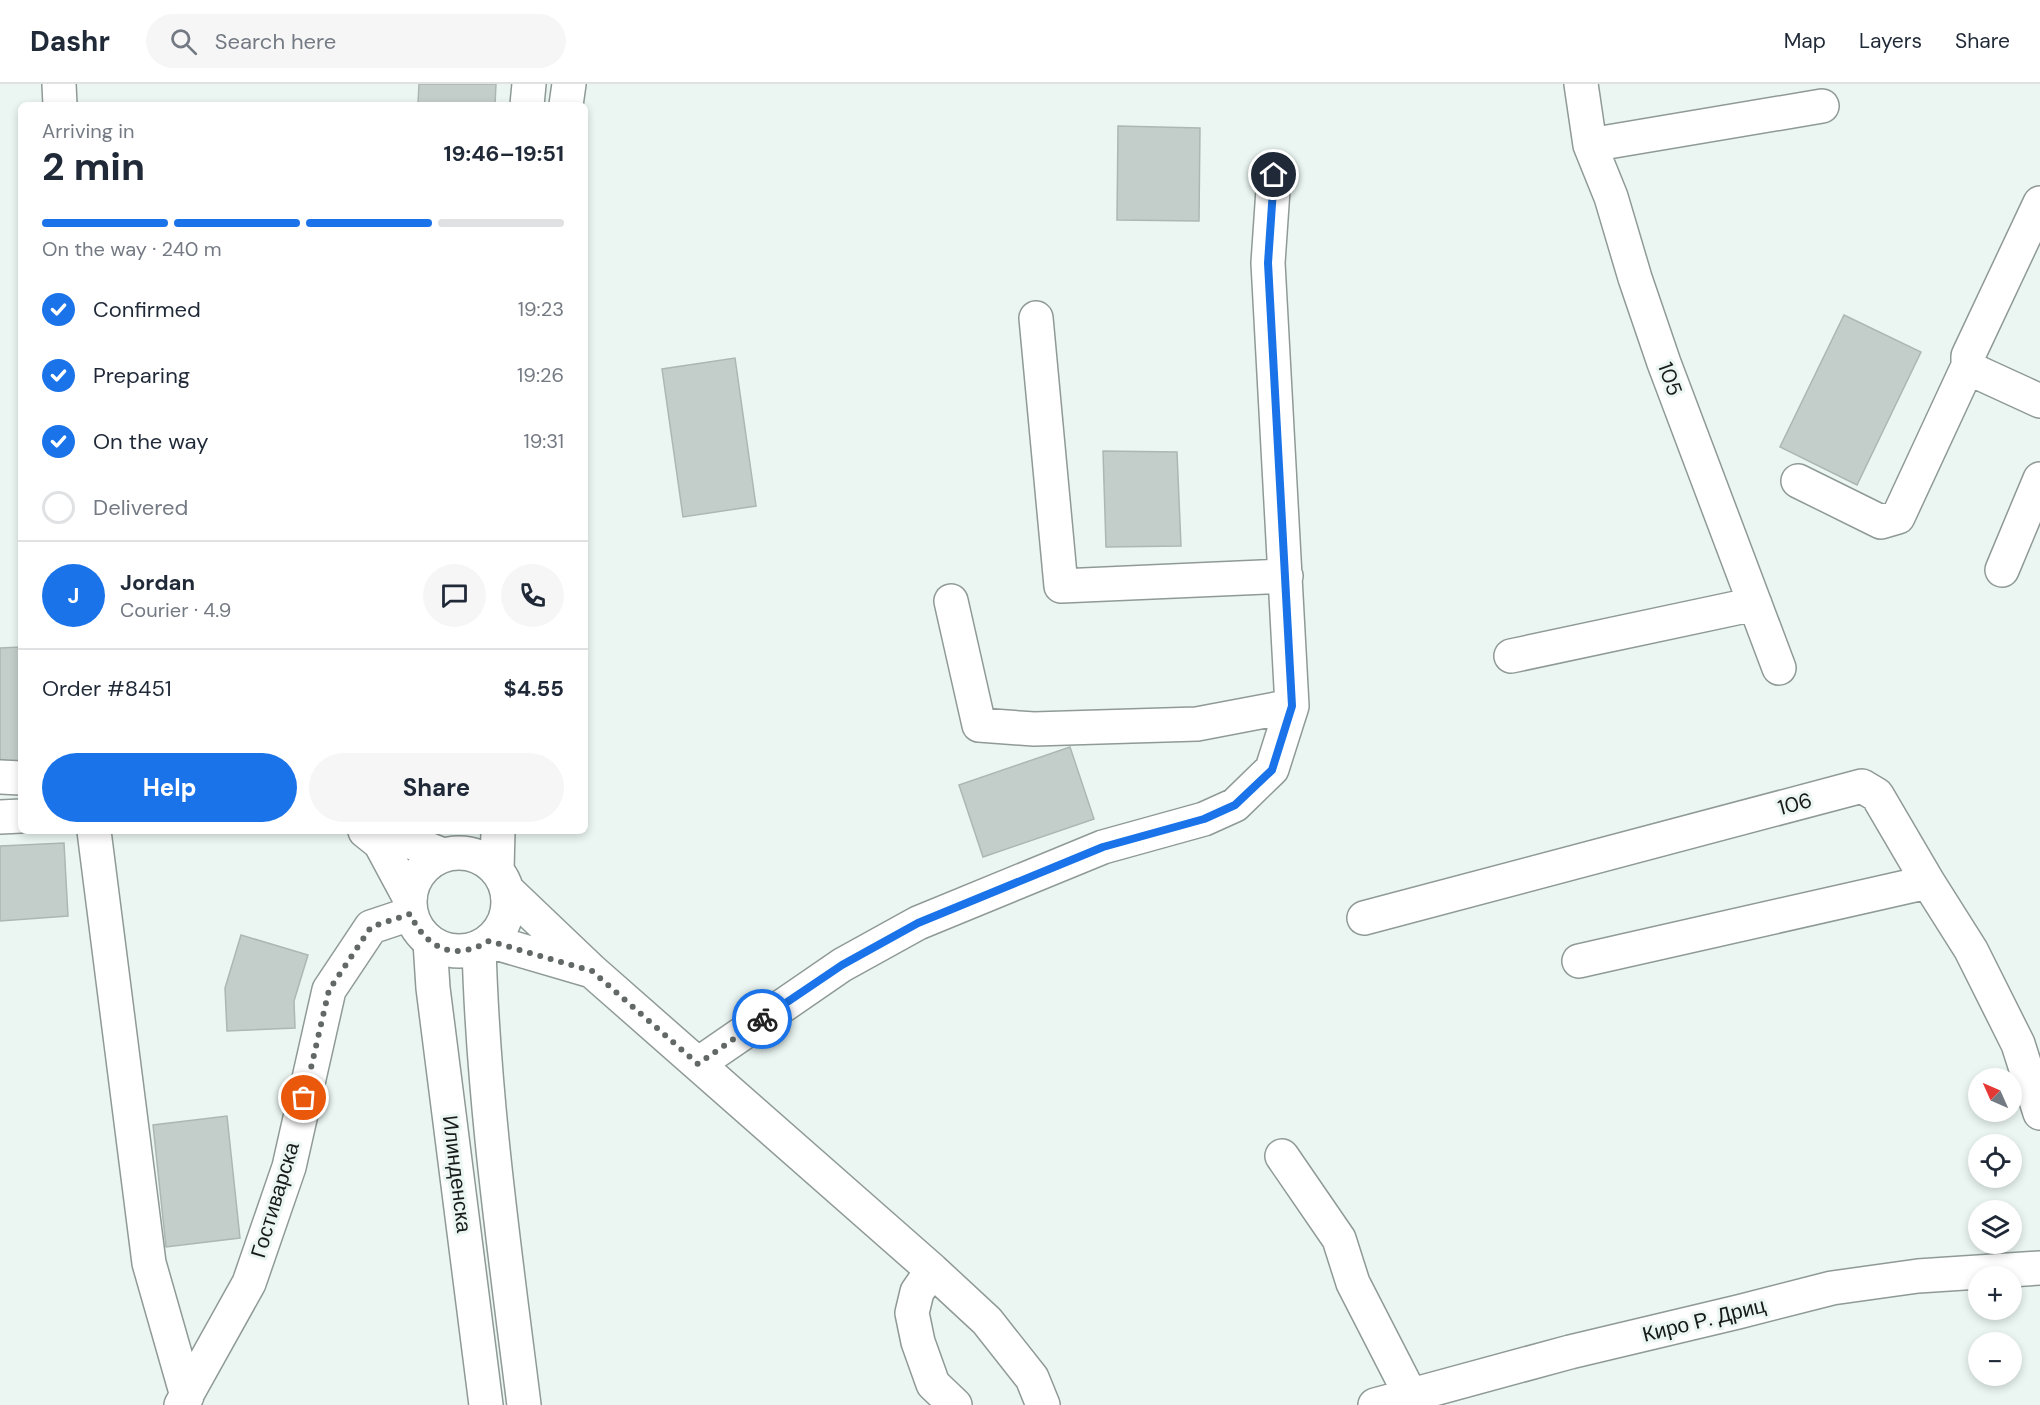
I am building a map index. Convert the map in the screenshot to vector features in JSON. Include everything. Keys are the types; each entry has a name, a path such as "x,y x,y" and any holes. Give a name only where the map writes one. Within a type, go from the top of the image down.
{"street":[{"path":"58,84 60,102"},
{"path":"526,102 529,84"},
{"path":"566,102 569,84"},
{"name":"105","path":"1581,84 1590,145 1611,197 1635,278 1664,363 1779,668"},
{"path":"1590,145 1822,106"},
{"path":"698,1064 842,965 918,923 1103,847 1204,819 1235,805 1272,770 1292,706 1268,263 1274,175"},
{"path":"1798,481 1881,522 1898,517 1968,366 1968,356 2040,203"},
{"path":"1036,318 1061,586 1286,576"},
{"path":"1968,366 1979,374 2040,401"},
{"path":"2002,570 2040,480"},
{"path":"951,601 979,725 1034,729 1197,724 1292,706"},
{"path":"1511,656 1755,604"},
{"path":"0,777 18,778"},
{"name":"106","path":"1364,918 1862,786 1877,795 1971,950 2018,1044 2040,1113"},
{"path":"0,817 18,816"},
{"path":"94,834 149,1263 184,1401"},
{"path":"368,834 380,843 410,905 418,930 430,942 444,949 464,951 484,944 498,932 506,916 508,907 502,880 498,834"},
{"path":"398,834 444,843 460,852 474,854 490,863 502,880 592,971 987,1321 1032,1378 1043,1405"},
{"path":"410,905 412,885 420,870 433,859 444,843"},
{"path":"1579,961 1928,882"},
{"name":"Гостиварска","path":"184,1401 249,1283 289,1167 329,990 371,927 410,905"},
{"name":"Илинденска","path":"430,942 435,1000 486,1405"},
{"path":"484,944 592,971"},
{"name":"Илинденска","path":"484,944 480,990 497,1192 524,1405"},
{"path":"1281,1156 1339,1239 1353,1283 1411,1396"},
{"name":"Киро Р. Дриц","path":"1375,1405 1570,1352 1832,1288 1918,1276 2040,1268"},
{"path":"932,1270 917,1292 912,1313 918,1342 933,1384 955,1405"}],"building":[{"path":"419,84 496,84 495,102 418,102"},
{"path":"1118,126 1200,128 1199,221 1117,220"},
{"path":"1844,315 1921,352 1857,485 1780,447"},
{"path":"735,358 756,506 683,517 662,369"},
{"path":"1103,451 1177,452 1181,546 1106,547"},
{"path":"18,647 18,768 0,768 0,648"},
{"path":"1070,747 1094,819 983,857 959,785"},
{"path":"64,843 68,916 0,921 0,846"},
{"path":"241,935 308,955 294,1001 295,1028 227,1031 225,988"},
{"path":"227,1116 240,1238 166,1247 153,1125"}],"way so far":[{"path":"304,1098 329,990 371,927 410,914 418,930 430,942 444,949 464,951 479,947 489,941 592,971 698,1064 762,1019"}],"route":[{"path":"762,1019 842,965 918,923 1103,847 1204,819 1235,805 1272,770 1292,706 1268,263 1274,175"}]}
